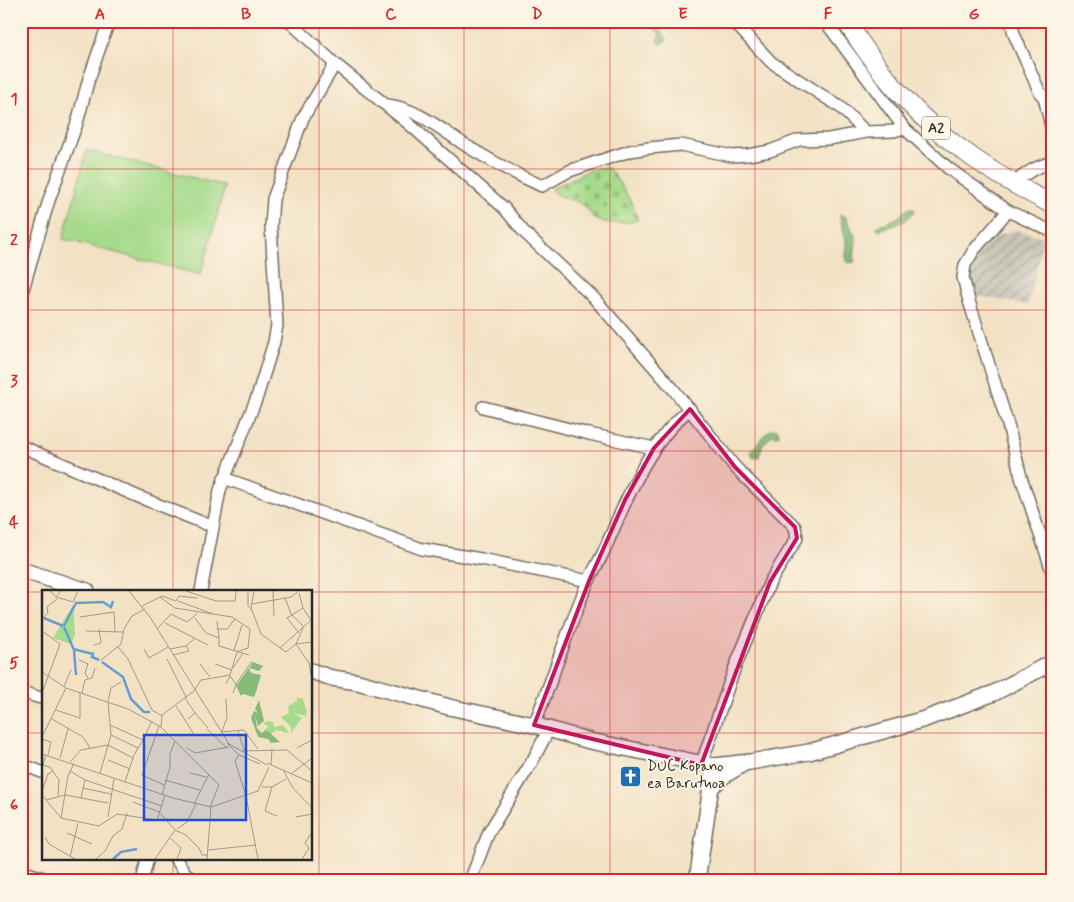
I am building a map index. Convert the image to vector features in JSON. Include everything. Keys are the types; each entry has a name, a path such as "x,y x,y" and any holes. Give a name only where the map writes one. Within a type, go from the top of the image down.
{"main road":[{"name":"A2","path":"846,21 903,98 957,146 1013,184 1053,205"},
{"path":"21,570 84,590"},
{"path":"312,671 449,707 707,766 750,762 809,752 925,719 994,694 1053,662"},
{"path":"697,881 710,791 707,766"}],"street":[{"path":"21,296 49,200 77,123 88,82 109,21"},
{"path":"289,21 334,64 408,122 504,208 524,232 593,297 690,409 735,467 795,527 797,538 770,582 735,667 707,766"},
{"path":"733,21 771,62 840,107 866,132"},
{"path":"826,21 904,128 948,168 1008,212 1053,232"},
{"path":"1011,21 1014,34 1040,92 1048,95 1053,135"},
{"path":"201,590 224,478 257,397 274,342 277,325 271,226 273,198 302,118 334,64"},
{"path":"386,105 399,106 413,111 470,148 542,186 569,171 649,148 681,146 732,156 748,155 770,151 799,140 829,138 866,132 894,131 904,128"},
{"path":"1013,184 1038,165 1053,162"},
{"path":"1008,212 974,250 964,265 963,277 1000,396 1021,477 1053,574"},
{"path":"483,407 589,434 654,448"},
{"path":"470,881 489,832 533,760 589,580 603,553 625,500 654,448 677,420 690,409"},
{"path":"21,446 139,497 206,524 213,525"},
{"path":"224,478 422,549 481,558 589,580"},
{"path":"21,692 42,698"},
{"path":"710,791 724,778 750,762"},
{"path":"21,764 42,772"},
{"path":"142,881 147,860"},
{"path":"176,860 186,874 194,881"},
{"path":"21,871 53,881"}],"highlighted area":[{"path":"690,409 735,467 795,527 797,538 770,582 701,765 534,725 589,581 625,500 654,448"}],"shaded area":[{"path":"1015,230 1044,237 1028,305 972,295 971,271 979,252 986,244 1000,235"}],"green space":[{"path":"648,21 654,21 667,39 664,43 660,44 657,41 660,34"},
{"path":"87,150 225,186 201,275 63,239"},
{"path":"597,168 608,168 612,173 630,200 638,220 616,223 599,221 582,204 561,197 551,189"},
{"path":"911,208 915,210 905,221 878,230 877,227 879,225 897,218"},
{"path":"839,214 846,217 856,238 854,262 848,263 846,259 846,241"},
{"path":"778,430 779,436 772,435 762,446 759,457 754,458 751,455 751,451 768,431"}],"place":[{"name":"DUC Kopano ea Barutuoa","path":"631,776"}]}
